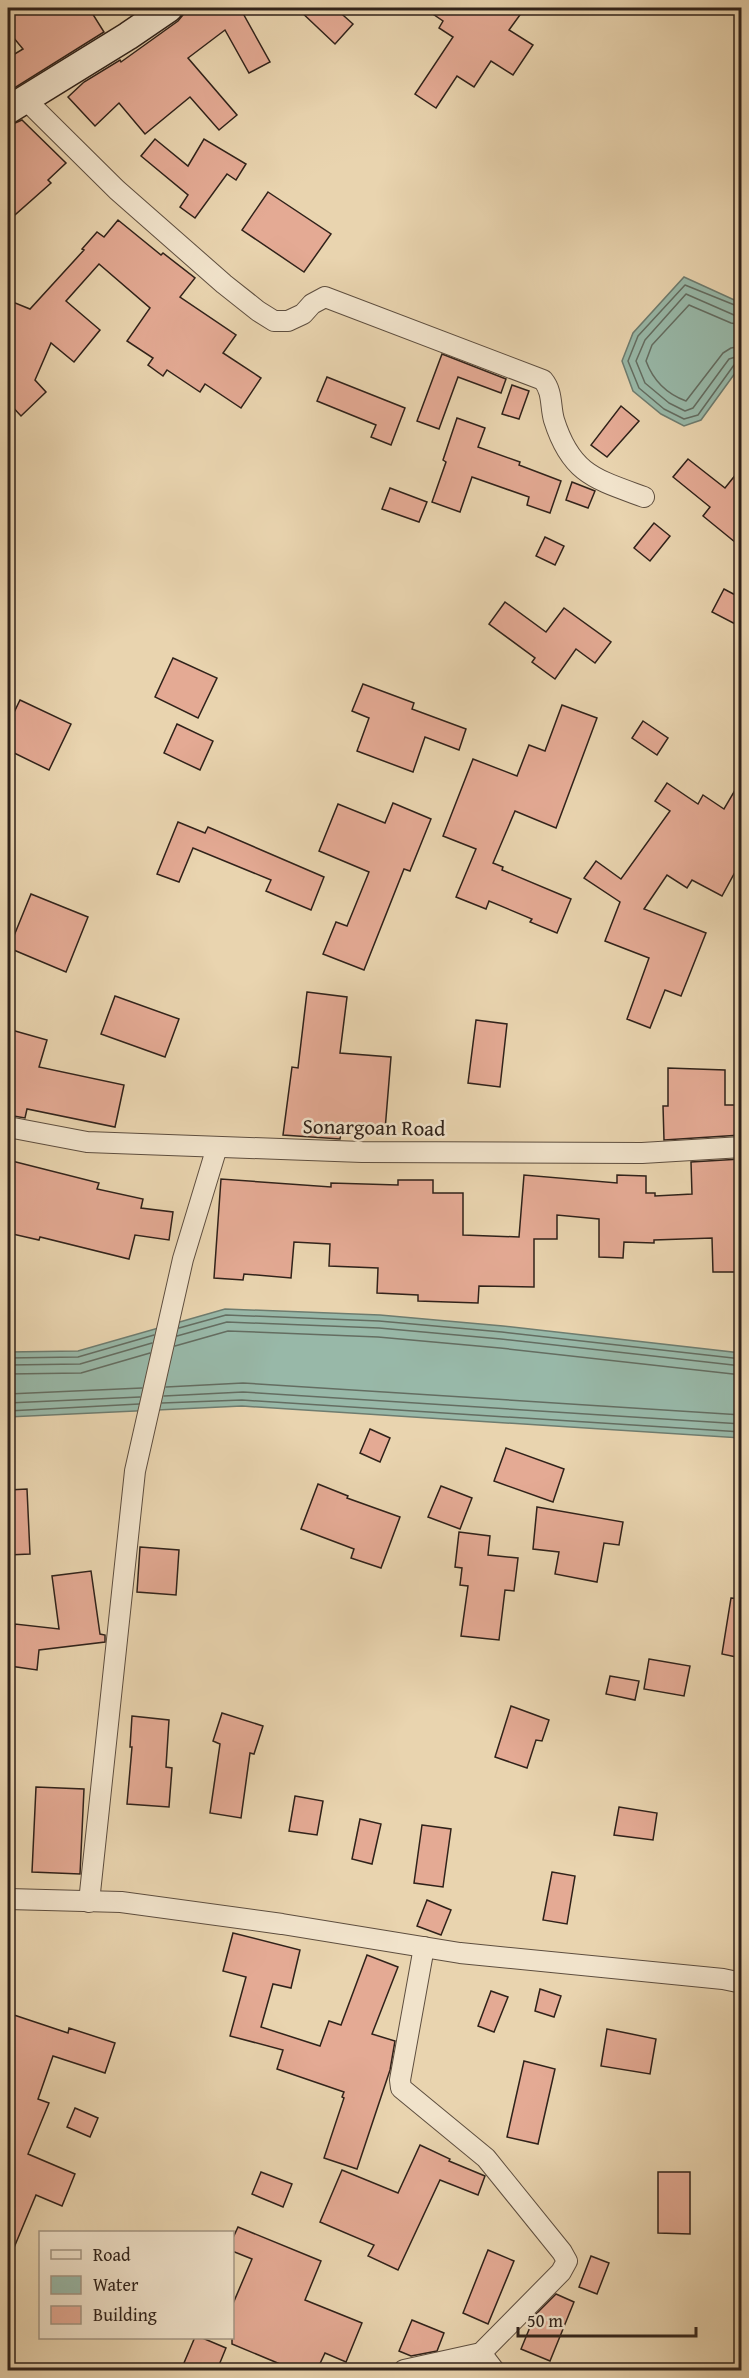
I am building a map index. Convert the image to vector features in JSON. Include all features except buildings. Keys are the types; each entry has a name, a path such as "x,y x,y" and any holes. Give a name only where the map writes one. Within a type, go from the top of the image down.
{"main road":[{"path":"16,104 128,36 169,8"}],"street":[{"path":"16,104 224,284 266,316 274,321 288,321 303,314 312,304 325,297 543,380 548,386 554,419 568,452 583,471 592,477 644,497"},
{"name":"Sonargoan Road","path":"8,1127 87,1142 362,1152 607,1153 741,1147"},
{"path":"89,1902 135,1471 183,1259 217,1147"},
{"path":"8,1899 121,1902 282,1923 460,1953 723,1978 741,1983"},
{"path":"404,2370 481,2353 561,2272 567,2261 486,2158 401,2088 400,2080 424,1947"},
{"path":"481,2353 494,2370"}],"water":[{"path":"684,277 741,303 741,365 701,420 684,426 661,414 633,391 622,361 633,333"},
{"path":"225,1309 380,1315 503,1326 741,1353 741,1438 242,1406 8,1417 8,1352 78,1351"}]}
